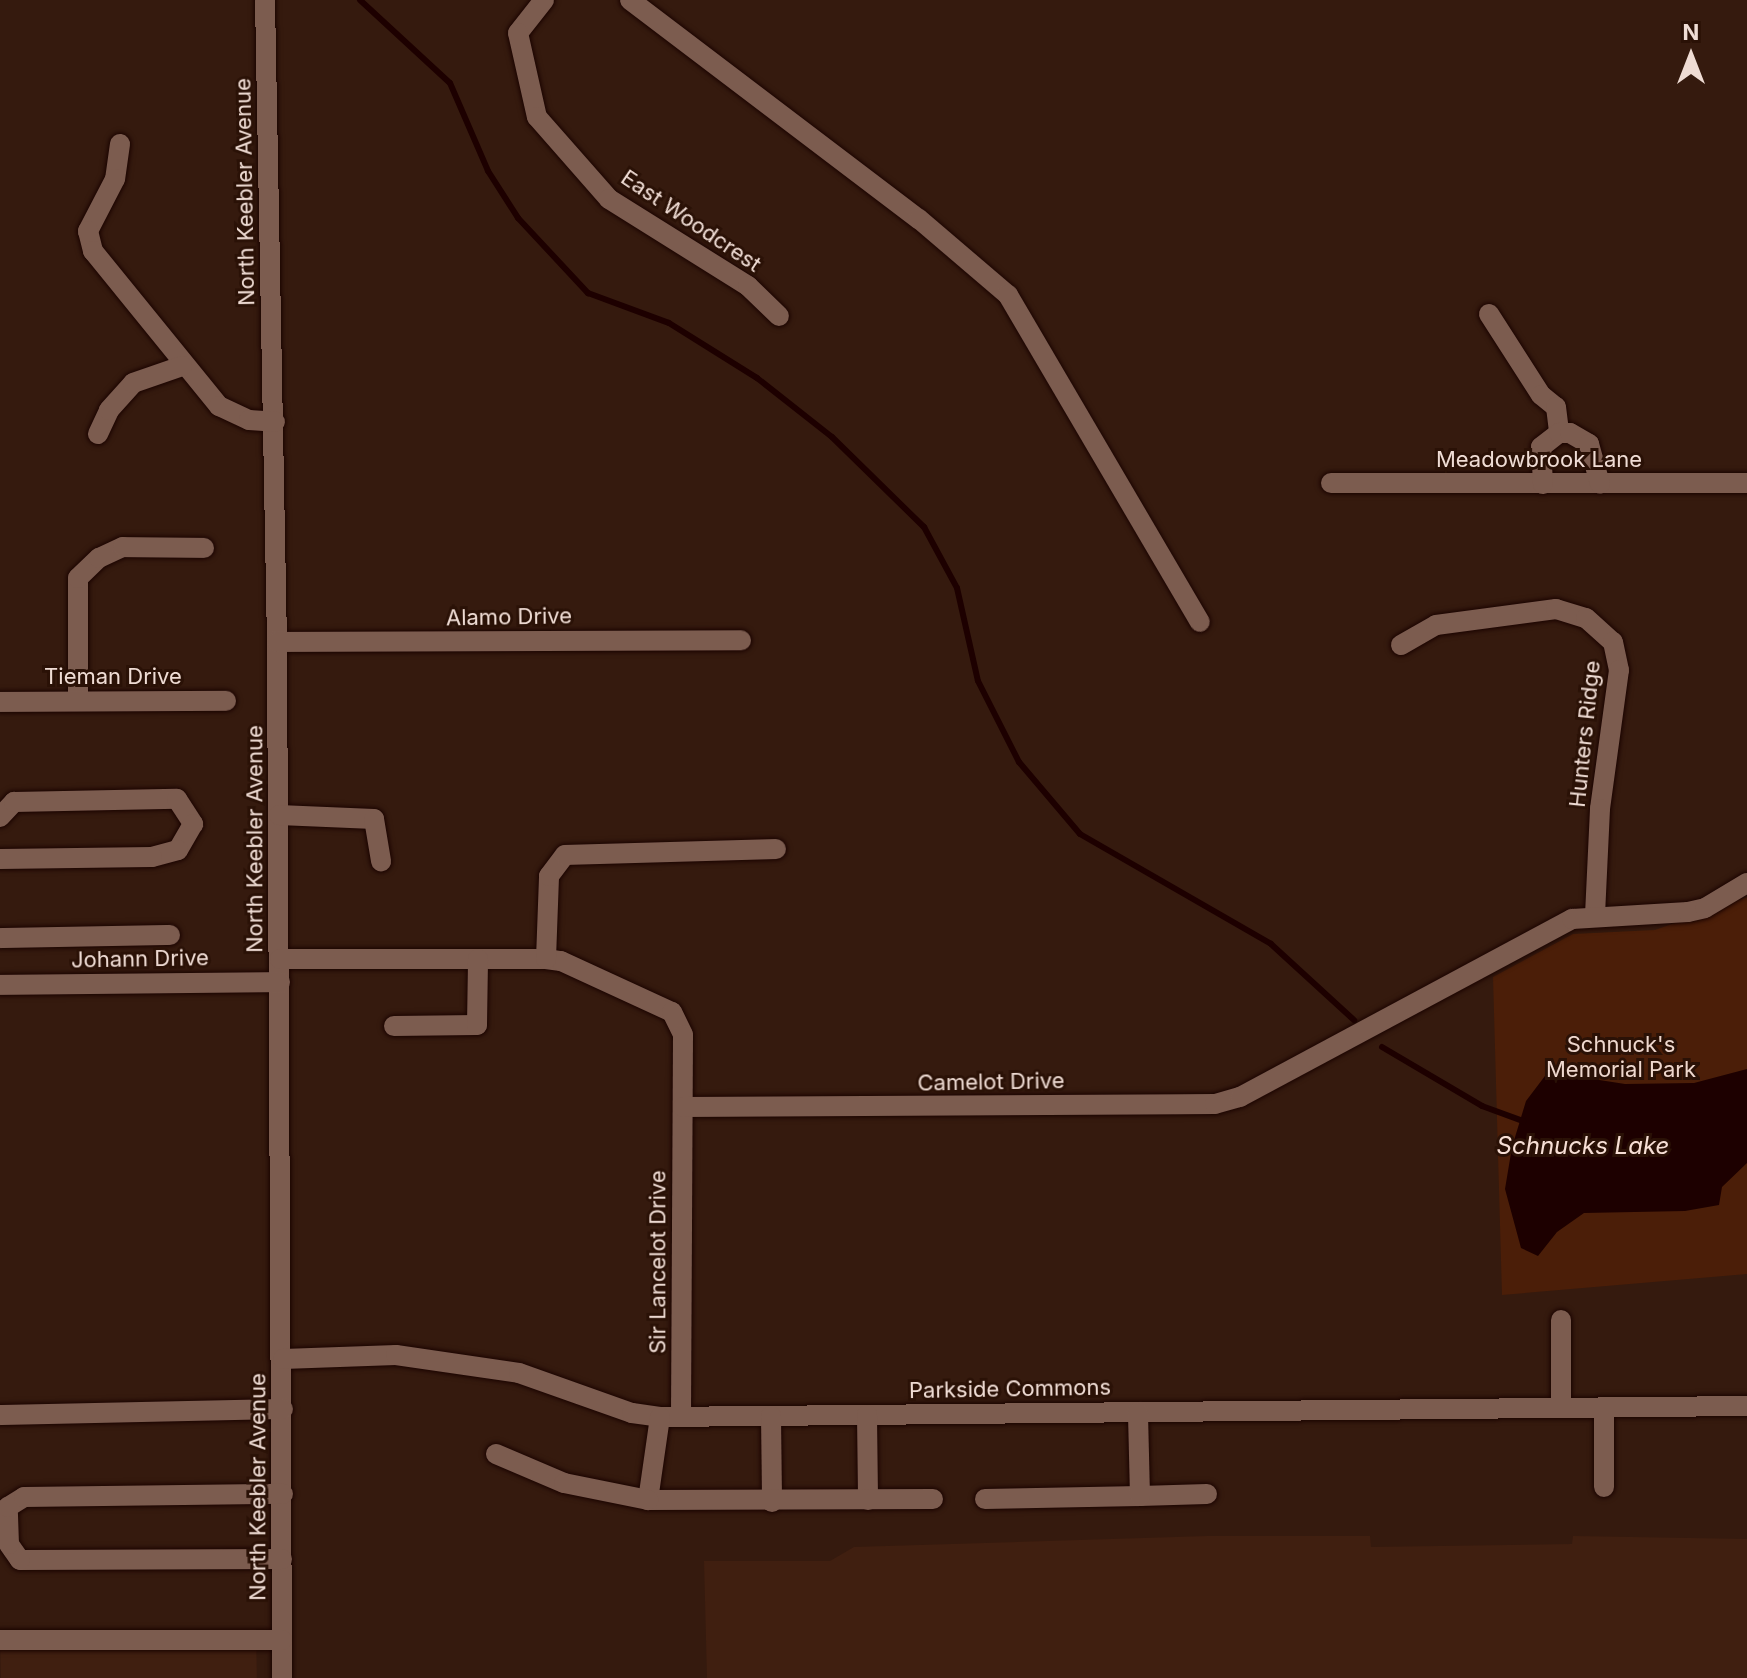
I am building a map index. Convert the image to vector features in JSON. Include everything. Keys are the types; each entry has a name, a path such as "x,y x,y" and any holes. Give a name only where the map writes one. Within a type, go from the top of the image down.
{"street":[{"name":"North Keebler Avenue","path":"265,0 275,422 279,815 282,1678"},
{"name":"East Woodcrest","path":"544,0 518,33 537,117 609,199 748,286 779,316"},
{"path":"630,0 919,219 1008,295 1200,622"},
{"path":"120,144 115,179 88,231 93,251 160,328 182,366 219,406 249,420 275,422"},
{"path":"1489,314 1541,395 1556,407 1559,433"},
{"path":"98,434 109,410 133,383 182,366"},
{"path":"1543,484 1541,447 1559,433 1570,433 1589,444 1600,484"},
{"name":"Meadowbrook Lane","path":"1331,483 1747,483"},
{"path":"78,700 78,578 99,558 123,547 204,548"},
{"name":"Hunters Ridge","path":"1401,645 1436,625 1556,609 1586,618 1613,642 1618,695 1600,809 1595,917"},
{"name":"Alamo Drive","path":"277,642 741,640"},
{"name":"Tieman Drive","path":"0,702 226,701"},
{"path":"0,817 14,802 177,799 193,824 178,850 152,857 0,859"},
{"path":"279,815 374,819 381,861"},
{"path":"546,959 549,876 565,855 776,849"},
{"name":"Camelot Drive","path":"683,1107 1215,1104 1240,1097 1572,919 1697,910 1747,883"},
{"path":"0,938 170,935"},
{"path":"280,959 561,961 672,1012 683,1035 683,1107"},
{"path":"394,1026 477,1025 478,959"},
{"name":"Johann Drive","path":"0,985 280,982"},
{"name":"Sir Lancelot Drive","path":"648,1500 670,1416 683,1107"},
{"path":"1561,1320 1561,1408"},
{"name":"Parkside Commons","path":"283,1359 396,1355 504,1371 632,1413 670,1416 1747,1406"},
{"path":"1604,1407 1604,1487"},
{"path":"0,1415 283,1409"},
{"path":"1138,1412 1140,1496"},
{"path":"867,1415 868,1500"},
{"path":"771,1416 772,1502"},
{"path":"496,1454 564,1483 648,1500 772,1502 933,1499"},
{"path":"282,1559 20,1560 9,1544 8,1507 24,1497 283,1494"},
{"path":"985,1499 1207,1494"},
{"path":"0,1640 282,1640"}],"shaded area":[{"path":"1208,1536 1370,1536 1371,1547 1572,1544 1573,1536 1747,1539 1747,1678 707,1678 704,1561 830,1561 854,1547"},
{"path":"256,1629 257,1678 1,1678 0,1633"}],"green space":[{"name":"Schnuck's Memorial Park","path":"1747,897 1747,1274 1502,1295 1493,977 1573,934 1655,930"}],"water":[{"name":"Schnucks Lake","path":"1747,1069 1747,1163 1722,1187 1719,1205 1685,1211 1584,1213 1557,1232 1538,1256 1521,1248 1505,1189 1512,1147 1526,1101 1548,1072 1625,1084 1694,1083"}],"waterway":[{"path":"360,0 450,83 488,171 518,218 588,293 669,323 757,378 832,437 924,527 957,588 978,681 1019,762 1080,834 1271,944 1354,1020"},
{"path":"1382,1047 1482,1106 1523,1121"}]}
